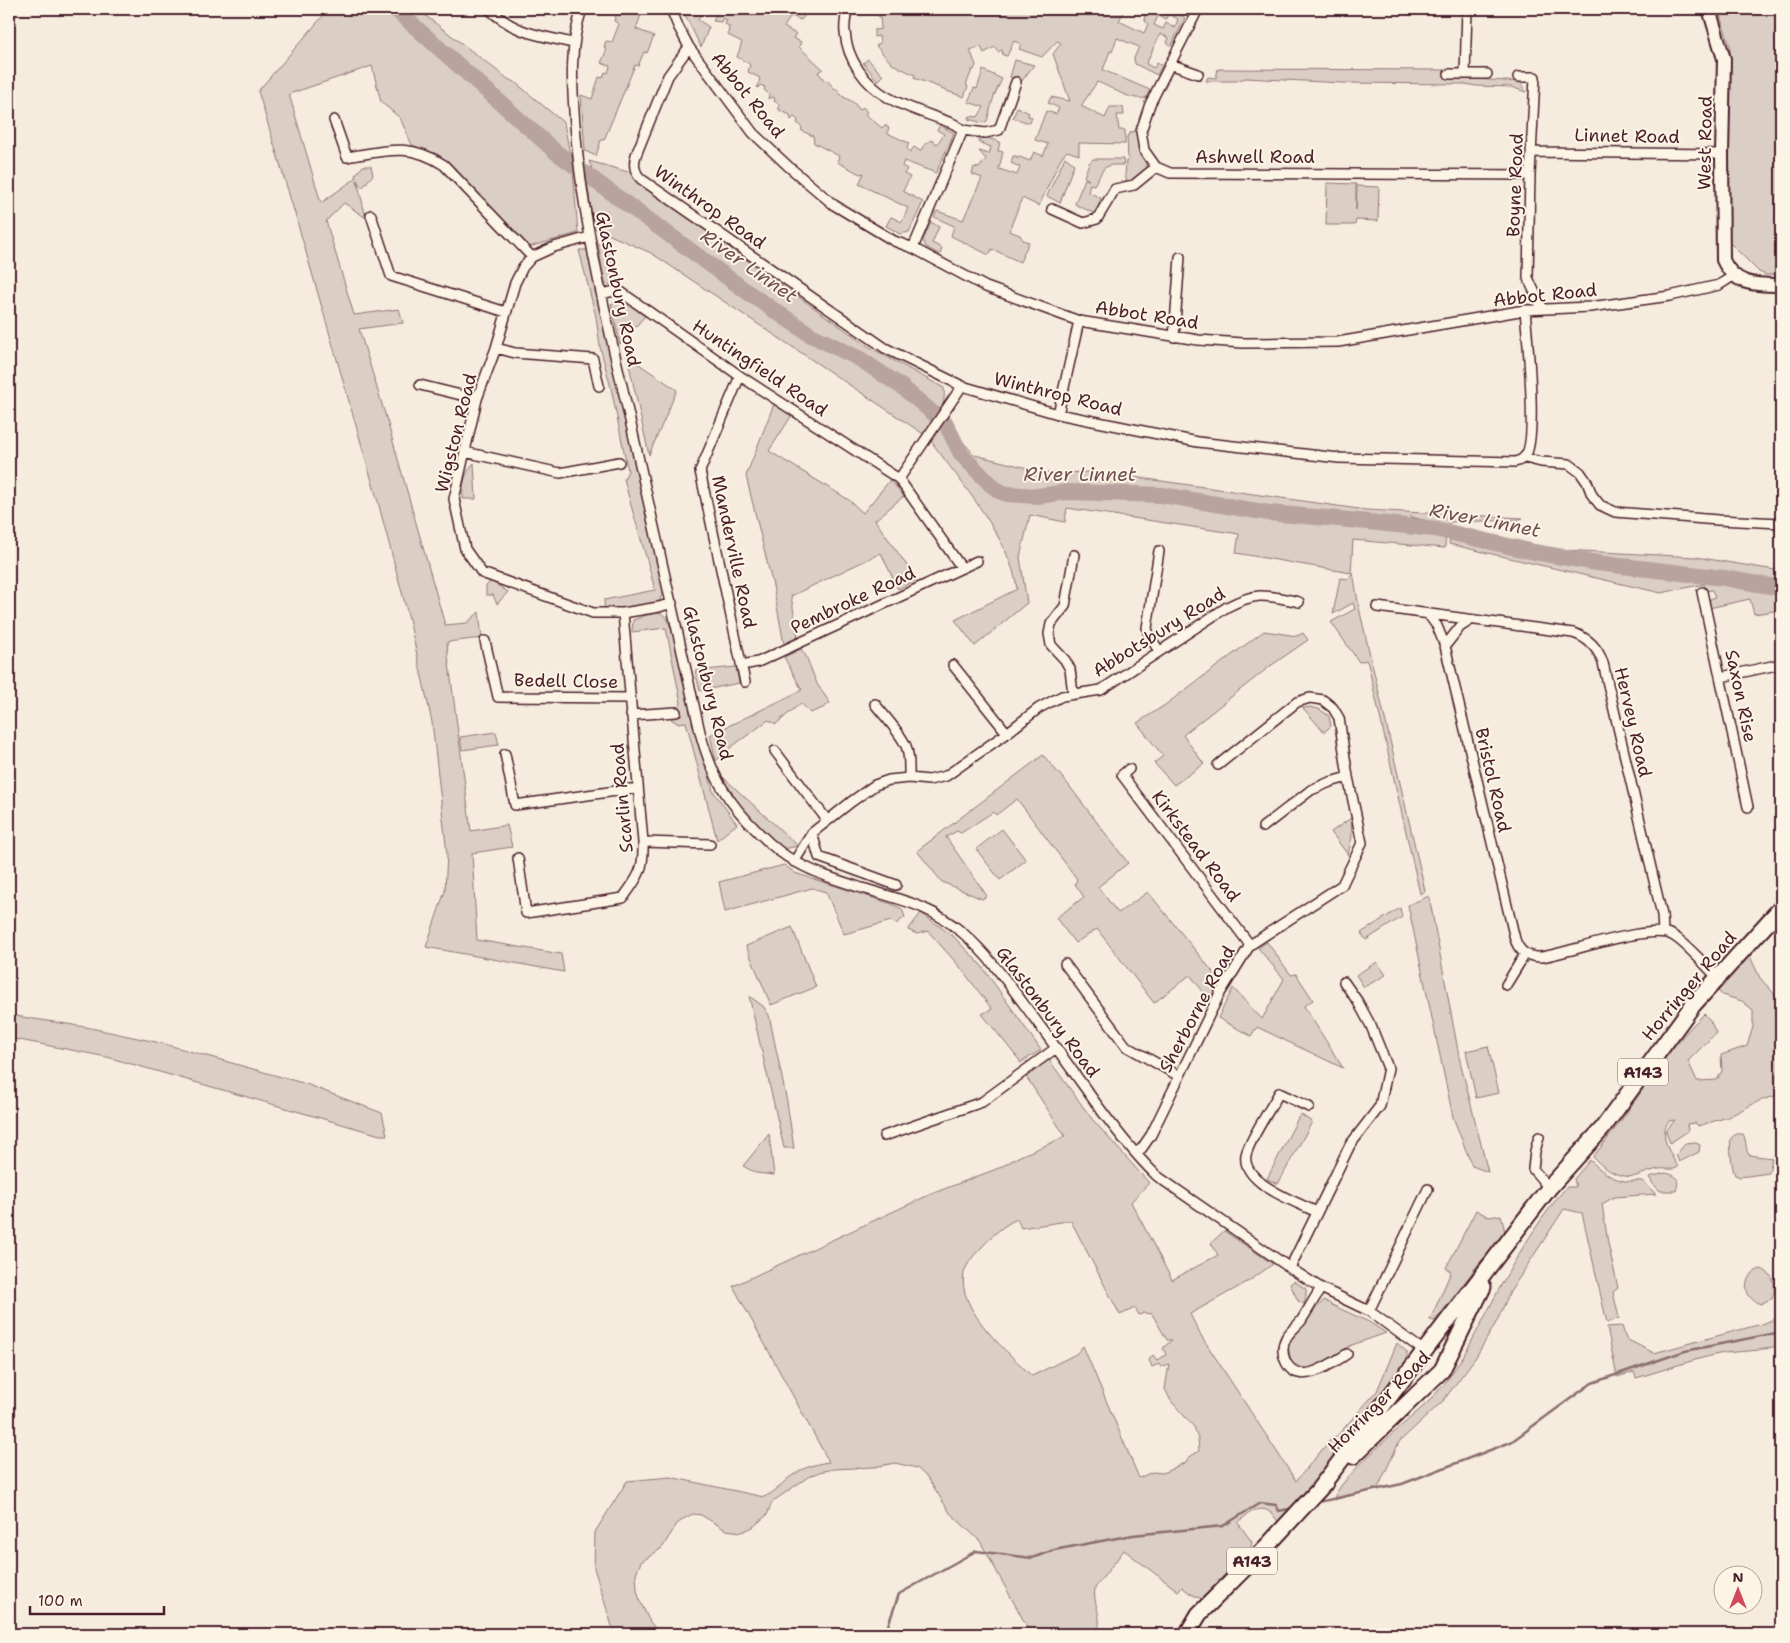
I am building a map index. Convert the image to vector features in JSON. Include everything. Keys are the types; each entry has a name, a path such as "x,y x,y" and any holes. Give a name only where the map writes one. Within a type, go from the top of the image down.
{"main road":[{"name":"Horringer Road","path":"1319,1489 1549,1188 1602,1129 1693,1005 1781,908"},
{"name":"Horringer Road","path":"1187,1634 1199,1614 1268,1545 1319,1489 1442,1370 1498,1256"},
{"path":"1424,1351 1442,1370"}],"street":[{"path":"489,9 502,21 517,30 573,43"},
{"name":"Glastonbury Road","path":"582,9 573,43 571,71 579,164 589,237 707,760 719,784 744,819 772,846 794,862 835,879 926,908 965,935 999,970 1102,1111 1157,1176 1290,1268 1321,1288 1369,1311 1424,1351"},
{"name":"Abbot Road","path":"671,9 689,47 753,133 834,205 894,241 913,248 986,287 1079,321 1174,337 1243,343 1338,342 1526,310 1590,307 1667,296 1719,285 1733,276"},
{"path":"847,9 845,32 850,56 861,74 873,87 889,98 954,124 963,130 985,133 999,130 1016,82"},
{"path":"1052,210 1083,223 1098,219 1115,189 1134,184 1156,168 1144,150 1142,131 1150,104 1198,9"},
{"path":"1465,74 1467,9"},
{"name":"West Road","path":"1709,9 1724,59 1722,154 1723,260 1733,276"},
{"name":"Winthrop Road","path":"689,47 668,76 664,85 636,155 634,163 636,174 885,348 962,386 1058,414 1198,442 1338,458 1515,462 1525,458 1541,462 1569,464 1580,472 1587,482 1592,495 1600,505 1615,512 1781,523"},
{"path":"1170,64 1198,74"},
{"path":"1449,74 1487,74"},
{"name":"Boyne Road","path":"1518,77 1535,77 1530,175 1528,278 1542,308"},
{"path":"334,120 347,157 396,149 410,150 429,155 444,164 532,257 554,247 589,237"},
{"path":"913,248 963,130"},
{"name":"Linnet Road","path":"1532,152 1722,154"},
{"name":"Ashwell Road","path":"1156,168 1170,172 1530,175"},
{"path":"371,214 391,276 506,312"},
{"name":"Wigston Road","path":"532,257 523,268 515,283 496,348 477,399 454,499 465,548 482,573 593,613 623,613 672,603"},
{"path":"1174,337 1180,257"},
{"path":"1733,276 1746,283 1781,285"},
{"name":"Huntingfield Road","path":"602,294 618,290 740,376 899,479 961,567"},
{"path":"1525,458 1532,421 1526,310"},
{"path":"1058,414 1079,321"},
{"path":"496,348 515,353 593,359 599,386"},
{"name":"Manderville Road","path":"740,376 700,471 745,682"},
{"path":"420,385 477,399"},
{"path":"899,479 962,386"},
{"path":"465,452 560,473 619,462"},
{"path":"1159,551 1147,628 1159,651"},
{"path":"1073,694 1070,668 1051,645 1049,634 1051,624 1065,606 1074,555"},
{"name":"Pembroke Road","path":"742,665 758,662 977,560"},
{"name":"Saxon Rise","path":"1702,592 1748,807"},
{"name":"Abbotsbury Road","path":"794,862 812,833 875,785 889,780 909,778 929,780 946,776 1039,708 1062,696 1101,690 1244,598 1257,595 1299,602"},
{"name":"Hervey Road","path":"1376,606 1573,633 1586,638 1599,654 1605,673 1658,896 1663,919 1663,932"},
{"name":"Scarlin Road","path":"518,858 526,913 623,898 639,876 644,860 643,842 623,613"},
{"name":"Bristol Road","path":"1428,614 1437,626 1445,646 1514,939 1520,950 1525,954"},
{"path":"1445,646 1460,627 1471,620"},
{"name":"Bedell Close","path":"485,641 498,697 630,698"},
{"path":"1721,677 1781,664"},
{"path":"953,665 1007,733"},
{"name":"Sherborne Road","path":"1136,1153 1151,1135 1219,995 1250,944 1342,885 1362,843 1338,718 1333,708 1323,700 1310,698 1297,702 1218,765"},
{"path":"875,704 906,747 909,758 909,778"},
{"path":"632,714 673,715"},
{"path":"775,751 827,820"},
{"path":"506,754 515,805 638,788"},
{"name":"Kirkstead Road","path":"1129,770 1122,775 1250,944"},
{"path":"1263,827 1311,790 1348,777"},
{"path":"812,833 820,857 896,886"},
{"path":"643,842 710,844"},
{"path":"1506,985 1525,954 1545,956 1645,932 1671,934 1717,977"},
{"path":"1065,964 1126,1046 1179,1076"},
{"path":"1290,1268 1350,1145 1380,1106 1388,1068 1371,1026 1344,982"},
{"path":"884,1136 982,1102 1056,1048"},
{"path":"1309,1108 1279,1093 1246,1155 1248,1170 1252,1176 1268,1188 1318,1212"},
{"path":"1539,1137 1533,1169 1549,1188"},
{"path":"1369,1311 1428,1189"},
{"path":"1321,1288 1300,1322 1286,1336 1282,1347 1285,1361 1287,1366 1294,1371 1305,1374 1315,1372 1347,1354"}],"shaded area":[{"path":"329,9 430,9 426,16 508,79 516,83 564,123 573,170 578,233 529,247 442,158 412,145 400,118 381,102 372,66 289,94 321,203 356,178 355,175 363,166 371,166 373,175 362,188 357,180 366,218 344,203 326,221 354,315 399,309 403,323 359,329 445,625 467,623 479,612 482,638 447,642 471,831 507,825 512,847 472,853 477,940 561,954 564,972 426,947 445,891 447,854 432,722 409,619 378,502 258,91"},
{"path":"625,9 641,15 636,29 654,36 647,53 644,52 638,66 635,65 604,140 601,140 596,156 585,151 581,95 592,99 599,77 603,78 605,72 608,73 610,66 601,63 607,49 604,47 606,41 612,42 619,24 614,21 617,13 623,15"},
{"path":"682,9 704,9 698,20 709,27 701,47"},
{"path":"719,9 810,9 801,20 791,16 784,27 796,34 793,38 801,42 799,47 823,69 818,72 842,96 853,102 860,110 863,107 867,112 865,114 882,128 885,125 889,128 887,133 909,143 907,148 910,152 914,147 920,151 931,140 937,144 944,134 937,130 940,125 954,133 936,173 904,161 902,166 907,169 904,174 910,177 903,191 923,202 909,232 900,234 886,226 891,217 902,222 908,208 859,184 864,173 860,174 837,162 839,156 814,143 813,136 802,131 801,126 797,123 798,120 794,117 791,120 790,115 779,110 779,104 774,101 775,98 771,97 768,99 769,94 764,90 765,87 760,85 757,87 760,78 748,72 750,65 737,57 742,42 728,35 729,26 725,24 727,20 723,18 721,22 713,21"},
{"path":"884,9 1086,9 1085,12 1091,15 1094,14 1092,9 1125,9 1119,21 1144,33 1148,24 1145,21 1144,13 1146,9 1170,9 1185,18 1171,46 1167,43 1169,38 1160,34 1146,64 1154,68 1157,63 1162,66 1157,75 1135,64 1134,58 1139,47 1117,38 1103,70 1150,90 1146,98 1133,97 1097,82 1081,106 1105,118 1110,107 1123,107 1124,115 1117,115 1119,130 1125,130 1125,144 1079,143 1079,155 1067,151 1061,158 1039,206 1022,198 1009,231 1020,235 1023,240 1029,242 1020,262 992,249 989,255 951,236 954,226 934,217 937,211 963,220 982,178 972,174 974,167 979,168 986,159 979,151 989,154 991,147 978,142 981,136 1000,142 998,151 1003,152 999,169 1017,175 1020,167 1011,163 1013,156 1030,161 1034,152 1043,156 1048,144 1035,140 1046,111 1056,114 1059,108 1048,103 1051,97 1070,101 1053,54 1061,43 1057,41 1042,57 1019,49 1021,44 1014,41 1007,56 1003,55 1002,50 998,52 995,47 984,53 981,47 970,50 976,65 966,85 968,86 964,97 914,78 915,75 892,64 876,46 880,43 879,36 874,37 874,30 881,29 880,17 878,16","holes":["1168,14 1178,19 1175,28 1166,23 1163,29 1154,25 1158,16 1166,19"]},
{"path":"1718,9 1781,9 1781,274 1766,275 1759,272 1729,242 1730,46"},
{"path":"868,59 883,76 878,81 863,63"},
{"path":"1015,60 1034,65 1021,82 1010,77"},
{"path":"1218,69 1446,70 1446,77 1520,82 1526,92 1511,87 1465,84 1343,83 1245,78 1237,81 1206,81 1208,77 1216,78"},
{"path":"983,70 1002,79 994,96 987,121 983,123 968,119 970,116 978,117 984,107 968,102 974,88 977,89"},
{"path":"1017,107 1029,113 1028,116 1032,117 1030,123 1013,118"},
{"path":"1136,131 1139,152 1148,168 1133,182 1128,181 1125,177 1126,161 1128,159 1127,137 1131,132"},
{"path":"1065,157 1074,164 1060,203 1047,196"},
{"path":"1093,159 1123,159 1124,165 1111,165 1104,168 1094,185 1090,184 1088,192 1101,198 1096,214 1075,203 1085,179 1089,180 1084,177 1089,163"},
{"path":"589,161 632,173 638,183 871,348 944,388 942,408 925,435 651,253 594,228 587,182 589,176 585,164 593,172"},
{"path":"1327,183 1356,184 1356,210 1357,186 1379,187 1378,221 1356,220 1355,225 1326,225"},
{"path":"931,222 939,227 932,243 942,248 940,255 926,247 923,240"},
{"path":"598,244 609,244 616,285 605,284"},
{"path":"579,250 592,250 663,582 663,594 658,603 605,614 604,600 655,590 624,479 628,471 611,388 600,347 596,317"},
{"path":"623,300 645,316 620,344 611,304"},
{"path":"627,356 677,390 649,455"},
{"path":"774,404 792,415 769,451 849,500 863,513 890,480 904,496 875,520 917,580 898,589 881,553 791,596 798,637 784,644 773,586 746,476"},
{"path":"943,421 975,455 1048,473 1098,472 1366,510 1523,518 1515,520 1451,522 1447,525 1410,517 1446,529 1445,548 1353,540 1351,573 1236,553 1239,534 1067,508 1065,522 1030,515 1020,557 1027,603 975,646 955,620 1017,589 1013,570 995,531 931,441"},
{"path":"474,463 476,499 463,499 465,479 468,470"},
{"path":"1450,531 1527,548 1696,557 1781,571 1781,587 1670,569 1660,573 1719,579 1781,590 1781,610 1754,614 1750,599 1709,608 1710,599 1715,597 1712,590 1706,591 1704,584 1661,593 1449,544"},
{"path":"1353,572 1359,608 1423,881 1425,891 1420,894 1368,664 1366,660 1359,662 1331,622 1355,609 1353,603 1333,614 1340,578 1349,579"},
{"path":"491,581 508,592 497,604 493,595 486,595 486,586"},
{"path":"661,613 667,618 672,631 713,791 737,824 717,840 686,722 677,723 672,720 670,712 676,712 681,703 666,628 632,632 633,620"},
{"path":"1264,631 1297,636 1303,633 1308,640 1269,667 1183,735 1204,764 1174,785 1154,763 1163,756 1137,723 1165,705"},
{"path":"801,649 806,656 817,684 830,703 810,713 801,703 776,724 768,720 716,761 710,735 802,690 784,657"},
{"path":"736,667 739,683 700,691 695,671"},
{"path":"1303,708 1319,709 1329,716 1331,726 1324,732"},
{"path":"496,732 499,745 462,750 460,737"},
{"path":"1043,755 1067,783 1128,863 1098,887 1118,913 1148,892 1221,982 1209,999 1190,975 1154,1003 1097,929 1075,943 1056,918 1084,897 1075,884 1077,879 1017,799 996,815 993,812 961,833 957,831 946,837 987,896 982,899 942,882 917,851"},
{"path":"723,777 798,846 784,849 767,834 739,806 726,787"},
{"path":"1351,818 1352,837 1348,855 1331,832"},
{"path":"1002,829 1026,860 1000,880 976,849"},
{"path":"784,865 795,873 892,904 902,909 905,917 896,924 891,921 844,934 826,892 812,888 725,912 719,882"},
{"path":"1429,896 1460,1061 1488,1172 1472,1166 1453,1117 1408,905"},
{"path":"1400,908 1402,917 1366,940 1361,933"},
{"path":"921,913 953,936 981,965 1041,1050 1020,1063 982,1014 992,1009 960,967 928,931 917,934 908,930"},
{"path":"792,927 816,987 771,1005 746,946"},
{"path":"1267,942 1291,975 1296,974 1313,1000 1304,1006 1343,1068 1257,1027 1251,1036 1218,1018 1233,988 1262,1019 1284,979 1258,948"},
{"path":"1747,950 1760,978 1781,999 1781,1094 1759,1101 1728,1117 1698,1126 1696,1123 1687,1124 1688,1131 1670,1143 1666,1131 1675,1120 1669,1121 1666,1126 1665,1138 1666,1144 1678,1167 1676,1168 1661,1169 1630,1177 1607,1169 1593,1157 1660,1065 1688,1030 1704,1014 1710,1020 1716,1033 1688,1061 1697,1081 1717,1080 1722,1071 1721,1055 1747,1046 1753,1027 1753,1010 1742,1001 1722,995 1715,987"},
{"path":"1377,962 1386,975 1364,987 1356,975"},
{"path":"749,996 763,1006 769,1015 787,1102 794,1148 784,1148"},
{"path":"9,1015 86,1027 161,1043 306,1084 382,1113 387,1135 380,1135 107,1057 9,1038"},
{"path":"1488,1046 1499,1093 1476,1098 1466,1051"},
{"path":"1049,1060 1092,1119 1149,1183 1131,1202 1172,1280 1218,1255 1211,1243 1224,1231 1273,1264 1249,1281 1190,1314 1200,1334 1296,1481 1331,1439 1336,1437 1377,1391 1397,1343 1407,1352 1407,1360 1366,1411 1352,1436 1306,1496 1279,1523 1271,1513 1262,1509 1253,1511 1238,1523 1252,1542 1251,1546 1202,1599 1182,1587 1178,1591 1124,1550 1095,1588 1095,1600 1099,1617 1096,1634 1082,1634 1068,1629 1065,1631 1065,1634 1031,1634 980,1541 950,1513 928,1478 917,1468 895,1463 874,1467 834,1469 819,1472 808,1477 772,1502 767,1515 753,1527 742,1532 726,1530 701,1515 693,1514 685,1518 677,1524 662,1548 641,1562 636,1573 640,1601 650,1622 660,1634 619,1634 612,1626 594,1568 595,1532 627,1481 670,1477 764,1497 799,1471 817,1464 829,1462 733,1286 931,1194 999,1168 1020,1156 1065,1136 1025,1075","holes":["1017,1219 1021,1228 1071,1221 1120,1315 1135,1308 1139,1315 1144,1313 1152,1314 1167,1340 1172,1340 1163,1348 1166,1355 1157,1360 1153,1355 1149,1360 1152,1367 1159,1364 1161,1367 1169,1364 1165,1389 1171,1401 1194,1427 1198,1438 1199,1451 1188,1458 1186,1462 1163,1473 1152,1472 1139,1478 1083,1346 1076,1354 1032,1376 998,1343 976,1316 968,1301 964,1287 964,1273 967,1266 973,1256 1007,1225"]},
{"path":"1300,1114 1312,1122 1278,1184 1267,1179"},
{"path":"769,1134 774,1175 756,1173 743,1166"},
{"path":"1737,1134 1743,1134 1749,1155 1772,1158 1769,1173 1740,1177 1735,1175 1730,1142 1732,1137"},
{"path":"1696,1143 1700,1145 1699,1152 1679,1162 1676,1155 1685,1144"},
{"path":"1590,1160 1610,1176 1620,1180 1642,1181 1656,1194 1614,1197 1602,1204 1618,1288 1613,1292 1619,1318 1607,1323 1582,1213 1564,1209 1510,1292 1497,1321 1476,1357 1443,1401 1399,1442 1378,1488 1334,1500 1337,1491 1359,1465 1428,1402 1449,1377 1467,1350 1511,1268 1534,1231 1550,1207 1567,1187 1576,1187 1574,1179"},
{"path":"1665,1173 1675,1176 1678,1183 1676,1191 1660,1191 1649,1177"},
{"path":"1476,1210 1489,1217 1501,1215 1506,1236 1481,1261 1435,1321 1430,1320 1451,1272 1446,1268"},
{"path":"1761,1269 1772,1277 1774,1289 1772,1298 1761,1304 1750,1297 1746,1286 1750,1276"},
{"path":"1294,1281 1306,1289 1304,1304 1298,1301 1290,1284"},
{"path":"1324,1300 1369,1322 1386,1333 1352,1345 1315,1367 1305,1370 1291,1362 1288,1346 1299,1327"},
{"path":"1781,1316 1781,1344 1773,1347 1719,1354 1636,1378 1634,1372 1617,1377 1607,1327 1622,1326 1626,1339 1654,1353 1765,1323"}],"waterway":[{"name":"River Linnet","path":"395,9 557,153 753,296 811,335 860,359 902,387 946,424 961,454 999,491 1007,494 1038,496 1068,492 1162,495 1269,513 1435,529 1534,552 1597,563 1724,578 1781,588"},
{"path":"1314,1503 1402,1484 1511,1442 1592,1383 1685,1351 1781,1332"},
{"path":"885,1634 899,1594 976,1551 1032,1558 1054,1550 1133,1535 1223,1526 1260,1503 1276,1505 1279,1511 1294,1508"}]}
